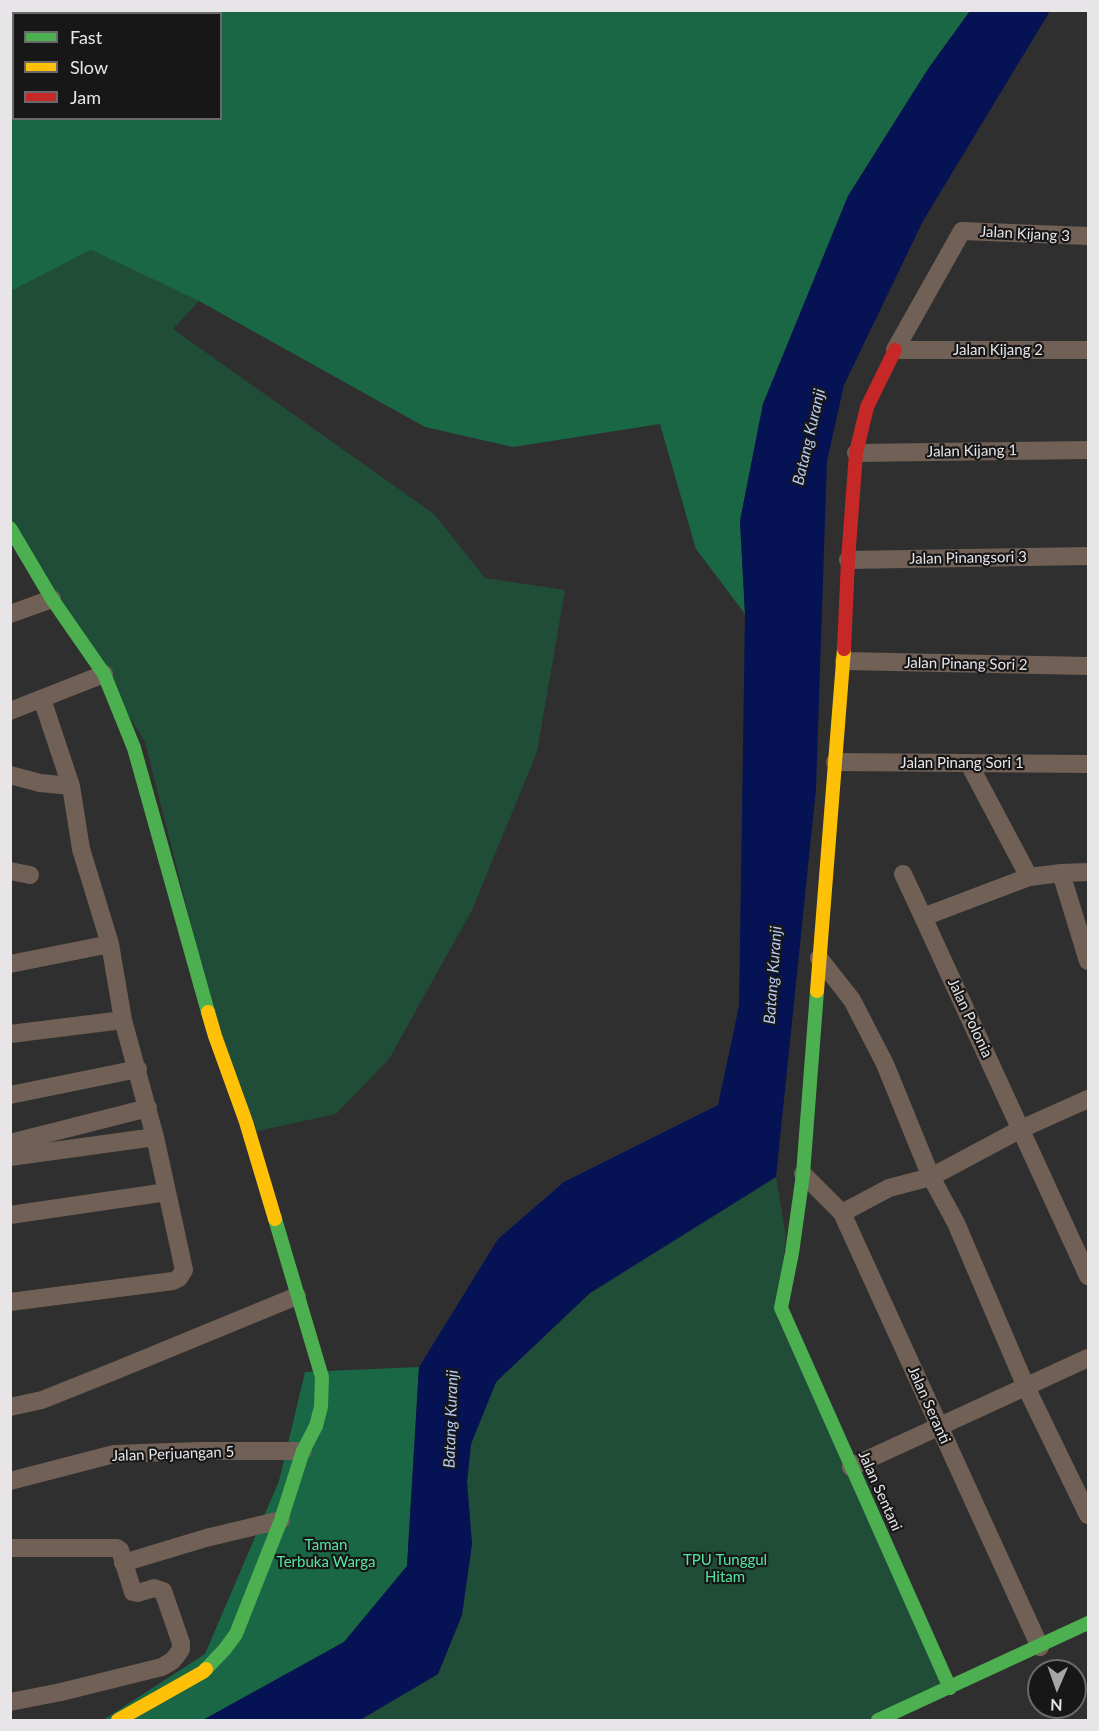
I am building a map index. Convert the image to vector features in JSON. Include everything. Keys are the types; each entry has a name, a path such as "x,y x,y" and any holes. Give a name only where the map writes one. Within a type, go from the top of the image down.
{"street":[{"name":"Jalan Kijang 3","path":"901,350 962,231 1089,237"},
{"name":"Jalan Kijang 2","path":"901,350 1089,350"},
{"path":"803,1174 844,661 848,560 856,453 867,407 901,350"},
{"name":"Jalan Kijang 1","path":"856,453 1089,450"},
{"path":"10,528 52,599 104,674 134,748 215,1036 246,1122 322,1377 321,1407 316,1426 303,1451 281,1520 236,1634 203,1672 118,1720"},
{"name":"Jalan Pinangsori 3","path":"848,560 1089,556"},
{"path":"10,614 52,599"},
{"name":"Jalan Pinang Sori 2","path":"844,661 1089,666"},
{"path":"10,711 104,674"},
{"path":"10,1302 173,1281 183,1273 183,1263 155,1137 123,1020 110,945 81,849 71,786 42,699"},
{"name":"Jalan Pinang Sori 1","path":"836,762 1089,764"},
{"path":"969,764 1029,877"},
{"path":"10,775 40,783 71,786"},
{"path":"10,871 30,875"},
{"path":"923,917 1029,877 1089,872"},
{"path":"1061,873 1089,961"},
{"name":"Jalan Polonia","path":"903,874 1089,1276"},
{"path":"10,964 110,945"},
{"path":"819,958 852,1000 885,1064 931,1177 956,1223 1026,1387 1089,1515"},
{"path":"10,1034 123,1020"},
{"path":"10,1095 138,1069"},
{"path":"842,1213 889,1188 931,1177 1021,1129 1089,1099"},
{"path":"10,1143 148,1108"},
{"path":"10,1157 155,1137"},
{"name":"Jalan Seranti","path":"803,1174 842,1213 1040,1647"},
{"name":"Jalan Sentani","path":"803,1174 792,1253 781,1308 950,1688"},
{"path":"10,1215 167,1192"},
{"path":"10,1407 42,1400 297,1296"},
{"path":"851,1467 1089,1358"},
{"name":"Jalan Perjuangan 5","path":"10,1481 114,1454 303,1451"},
{"path":"123,1563 206,1538 281,1520"},
{"path":"10,1548 115,1547 120,1550 133,1592 138,1593 154,1588 163,1591 182,1643 177,1655 162,1667 10,1702"},
{"path":"878,1720 1089,1623"}],"green space":[{"path":"970,11 928,69 848,196 763,404 740,521 745,614 696,549 660,424 513,447 425,427 199,301 91,250 11,291 11,77 12,120 222,120 222,12 157,12"},
{"path":"91,250 199,301 173,329 434,514 485,578 565,590 537,752 472,910 389,1059 336,1114 244,1134 145,742 11,529 11,291"},
{"name":"TPU Tunggul Hitam","path":"776,1177 786,1237 777,1318 950,1686 877,1720 360,1720 438,1674 462,1615 472,1544 467,1482 471,1444 496,1382 590,1293"},
{"name":"Taman Terbuka Warga","path":"419,1367 407,1566 344,1642 203,1720 103,1720 205,1654 279,1481 305,1372"}],"water":[{"path":"11,10 180,10 178,12 12,12 11,93"},
{"name":"Batang Kuranji","path":"970,11 1050,11 923,221 844,385 827,461 816,789 776,1177 590,1293 496,1382 471,1444 467,1482 472,1544 462,1615 438,1674 360,1720 203,1720 344,1642 407,1566 419,1367 498,1239 564,1182 718,1105 739,1006 745,614 740,521 763,404 848,196 928,69"}],"traffic: fast":[{"path":"10,528 52,599 104,674 134,748 208,1012"},
{"path":"817,991 803,1174 792,1253 781,1308 950,1688"},
{"path":"206,1669 236,1634 281,1520 303,1451 316,1426 321,1407 322,1377 275,1219"},
{"path":"878,1720 1088,1623"}],"traffic: slow":[{"path":"817,991 844,649"},
{"path":"208,1012 246,1122 275,1219"},
{"path":"118,1720 206,1669"}],"traffic: jam":[{"path":"844,649 856,453 867,407 895,350"}]}
